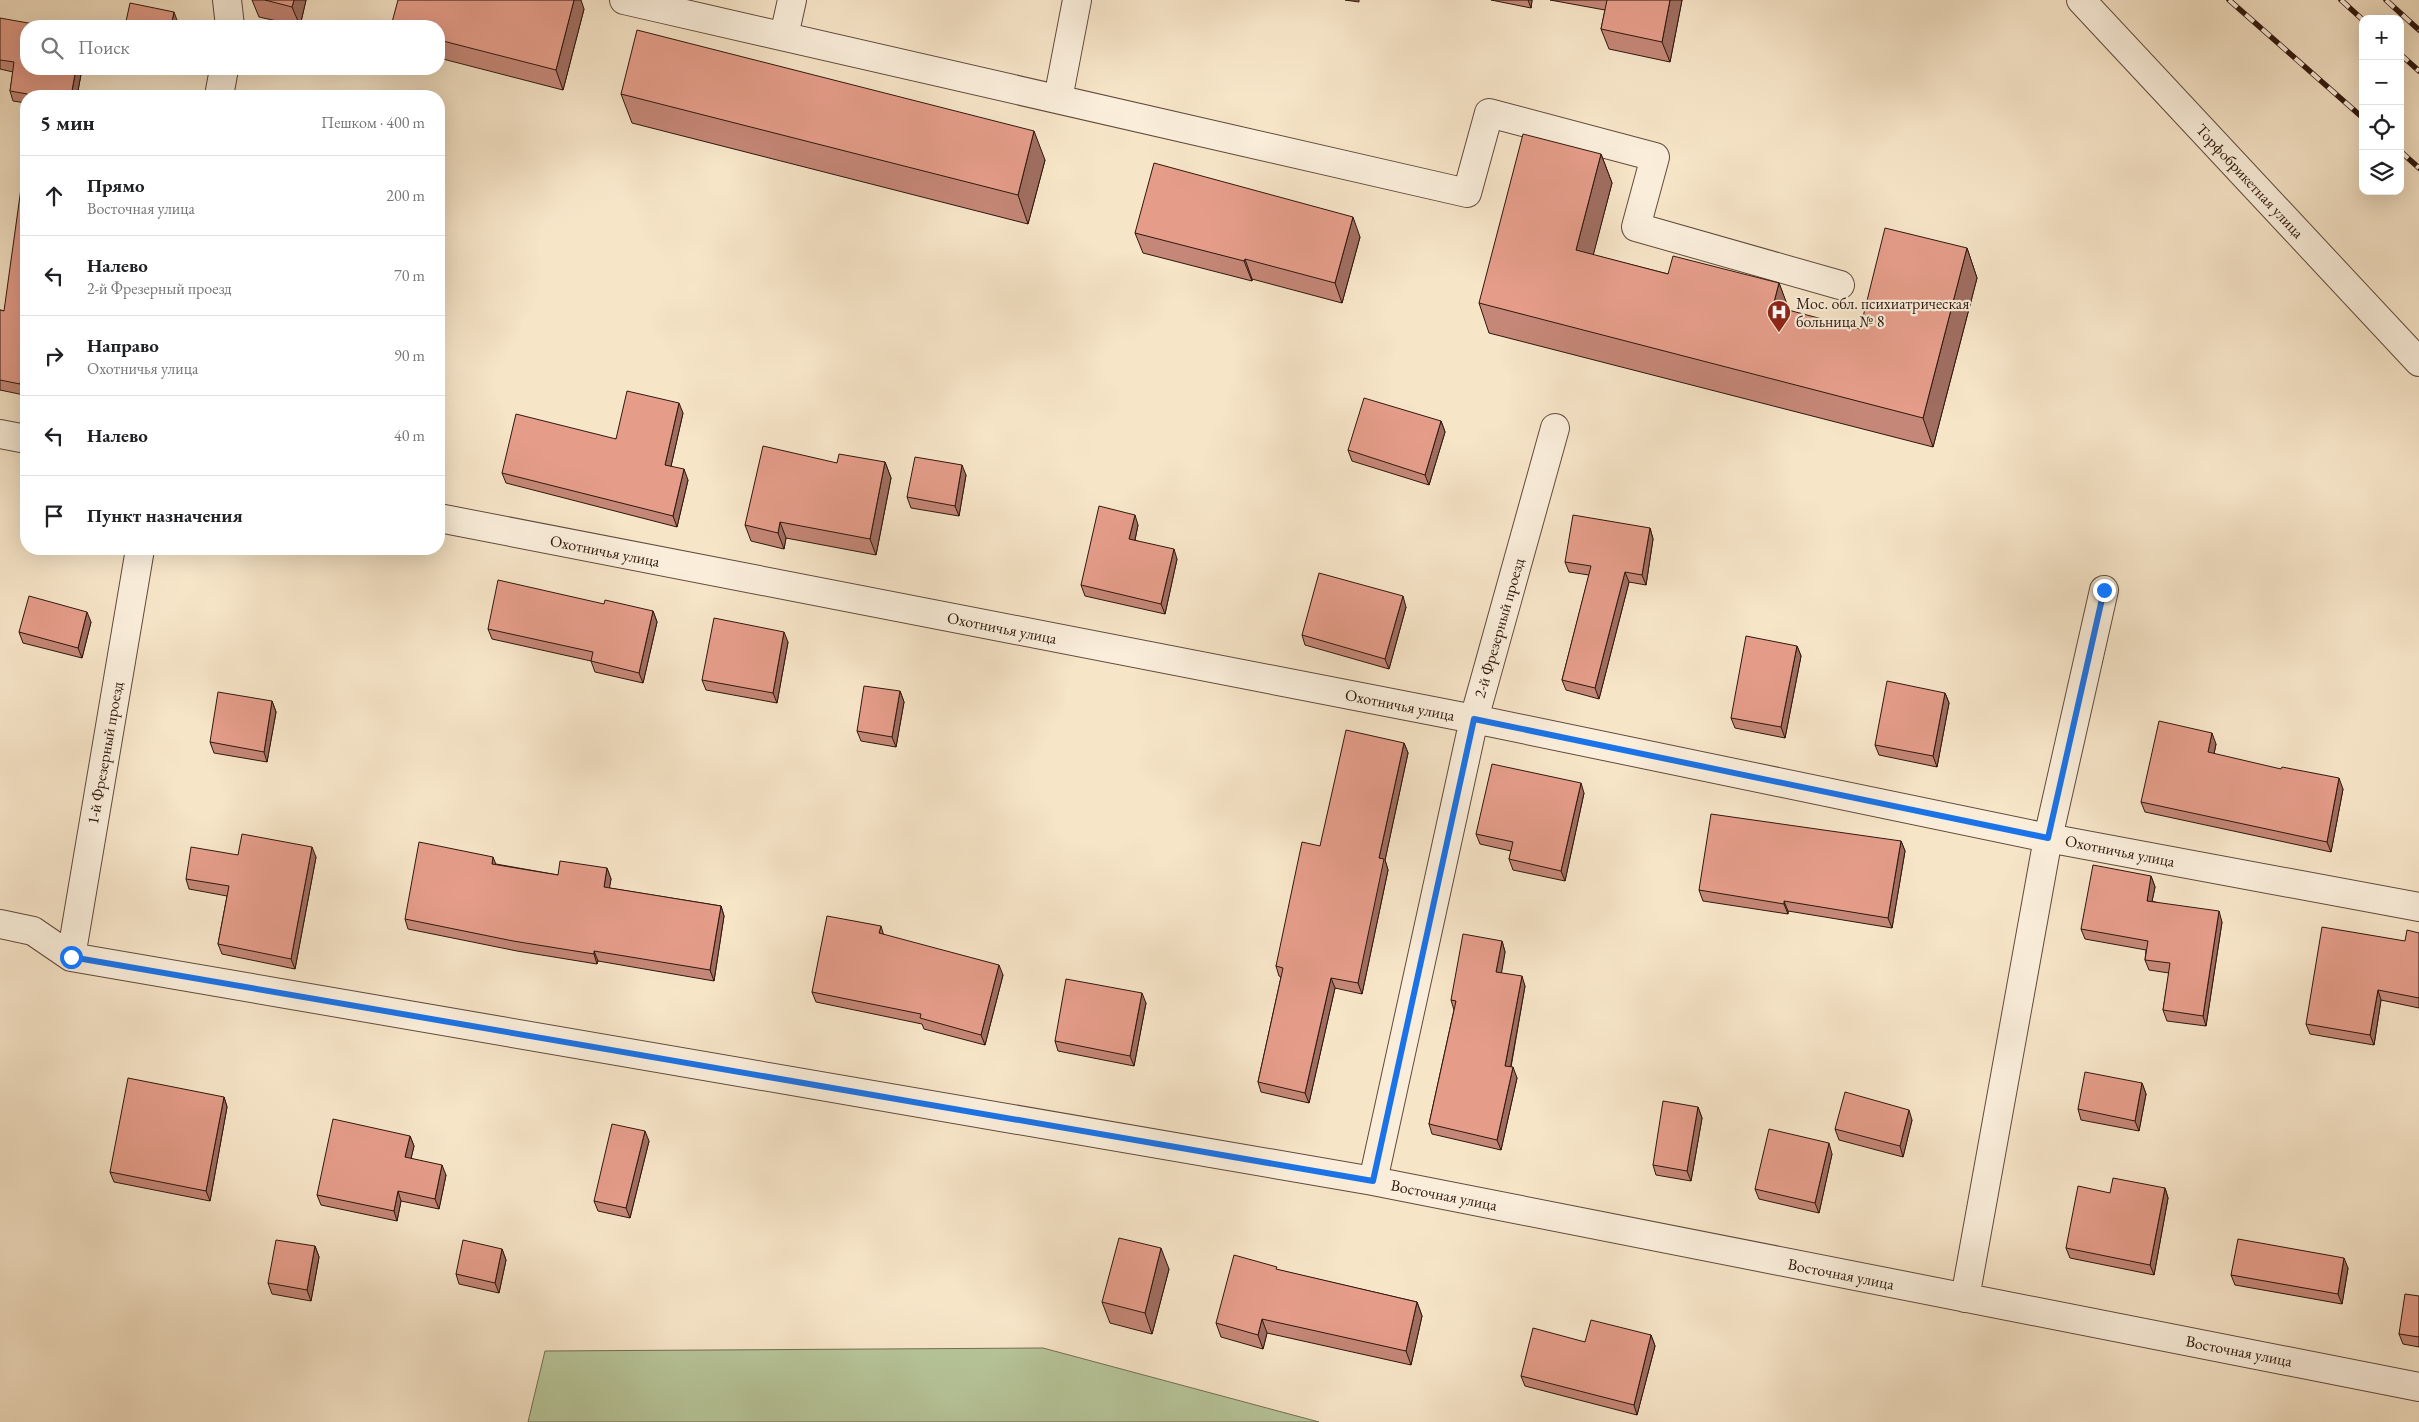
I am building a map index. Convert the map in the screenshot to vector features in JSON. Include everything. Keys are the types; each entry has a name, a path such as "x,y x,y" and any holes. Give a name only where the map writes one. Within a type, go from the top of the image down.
{"street":[{"path":"228,0 230,20"},
{"path":"624,0 1467,193 1489,113 1655,157 1636,227 1840,285"},
{"path":"784,36 792,0"},
{"path":"1058,100 1077,0"},
{"name":"Торфобрикетная улица","path":"2080,0 2419,362"},
{"path":"220,90 223,75"},
{"name":"2-й Фрезерный проезд","path":"1373,1181 1474,719 1555,428"},
{"path":"0,434 20,438"},
{"name":"Охотничья улица","path":"445,519 1474,719 2048,838 2419,907"},
{"name":"1-й Фрезерный проезд","path":"71,957 139,555"},
{"path":"1965,1298 2048,838 2104,590"},
{"name":"Восточная улица","path":"0,924 33,931 71,957 1373,1181 2419,1387"}],"green space":[{"path":"1043,1348 1319,1422 528,1422 545,1351"}],"building":[{"path":"265,0 294,0 292,7"},
{"path":"398,0 574,0 556,70 445,42 445,20 393,20"},
{"path":"1607,0 1670,0 1662,42 1601,29"},
{"path":"130,3 174,12 172,20 126,20"},
{"path":"0,18 20,22 20,75 75,75 72,90 20,90 20,93 10,91 14,62 0,60"},
{"path":"637,30 1034,131 1018,195 621,94"},
{"path":"1523,134 1601,154 1576,250 1668,274 1673,256 1779,283 1773,306 1860,329 1885,228 1967,248 1923,418 1479,303"},
{"path":"1154,163 1353,217 1335,283 1135,233"},
{"path":"20,196 20,384 0,380 0,310 4,311"},
{"path":"627,391 679,403 665,465 684,469 673,516 502,473 516,414 616,439"},
{"path":"1364,398 1441,421 1425,475 1348,450"},
{"path":"763,446 837,463 839,454 885,462 870,539 780,522 778,533 745,525"},
{"path":"915,457 962,465 955,506 907,497"},
{"path":"1099,506 1135,515 1129,539 1174,549 1161,604 1081,585"},
{"path":"1573,515 1650,528 1642,575 1625,572 1595,688 1562,680 1591,566 1565,562"},
{"path":"1319,573 1403,596 1385,659 1302,635"},
{"path":"498,580 604,604 605,600 653,611 639,673 591,661 593,652 488,629"},
{"path":"29,596 87,612 78,648 19,632"},
{"path":"714,618 784,632 773,693 702,680"},
{"path":"1746,636 1797,646 1781,727 1731,718"},
{"path":"1887,681 1945,693 1933,756 1875,745"},
{"path":"864,686 900,691 892,737 857,731"},
{"path":"218,692 272,701 264,752 210,742"},
{"path":"2159,721 2212,733 2208,752 2281,769 2282,767 2339,778 2327,842 2141,802"},
{"path":"1346,730 1404,743 1379,858 1384,859 1358,983 1331,978 1305,1093 1258,1082 1283,968 1276,966 1302,842 1320,846"},
{"path":"1492,764 1581,783 1561,871 1509,859 1513,842 1476,834"},
{"path":"1711,814 1901,841 1888,918 1784,901 1784,904 1699,890"},
{"path":"242,834 312,847 291,959 218,944 229,886 186,879 191,847 238,855"},
{"path":"419,842 493,857 492,864 558,875 560,861 607,868 604,887 721,906 710,970 594,951 594,954 513,941 405,919"},
{"path":"2093,865 2151,876 2147,901 2219,911 2203,1016 2163,1010 2170,963 2145,960 2148,941 2081,929"},
{"path":"827,916 881,926 879,933 999,965 981,1035 920,1018 921,1014 812,992"},
{"path":"2322,927 2405,941 2407,930 2419,933 2419,998 2378,990 2370,1035 2306,1024"},
{"path":"1463,934 1502,941 1496,972 1522,976 1505,1066 1513,1067 1497,1140 1429,1124 1456,1001 1451,1000"},
{"path":"1066,979 1142,993 1130,1056 1055,1041"},
{"path":"2085,1072 2142,1083 2135,1121 2078,1109"},
{"path":"128,1078 224,1097 206,1191 110,1172"},
{"path":"1845,1092 1909,1110 1900,1146 1835,1129"},
{"path":"1663,1101 1698,1107 1687,1171 1653,1165"},
{"path":"333,1119 410,1136 405,1157 442,1165 435,1199 398,1191 394,1211 317,1195"},
{"path":"612,1124 645,1131 626,1208 594,1201"},
{"path":"1769,1129 1829,1143 1815,1203 1755,1189"},
{"path":"2113,1178 2165,1188 2150,1265 2066,1248 2078,1186 2110,1193"},
{"path":"1119,1238 1161,1248 1145,1313 1102,1302"},
{"path":"2238,1239 2344,1258 2338,1294 2231,1275"},
{"path":"276,1240 315,1246 307,1290 268,1283"},
{"path":"463,1240 502,1249 495,1283 456,1274"},
{"path":"1234,1255 1277,1267 1276,1269 1417,1302 1406,1351 1262,1319 1258,1335 1216,1323"},
{"path":"2405,1294 2419,1296 2419,1337 2399,1334"},
{"path":"1591,1320 1651,1335 1634,1405 1521,1376 1533,1328 1585,1342"}],"railway":[{"path":"2229,0 2359,114"},
{"path":"2341,0 2359,16"},
{"path":"2386,0 2419,30"},
{"path":"2404,58 2419,71"},
{"path":"2404,155 2419,168"}],"place":[{"name":"Мос. обл. психиатрическая больница № 8","path":"1779,333"}],"route":[{"path":"71,957 1373,1181 1474,719 2048,838 2104,590"}]}
